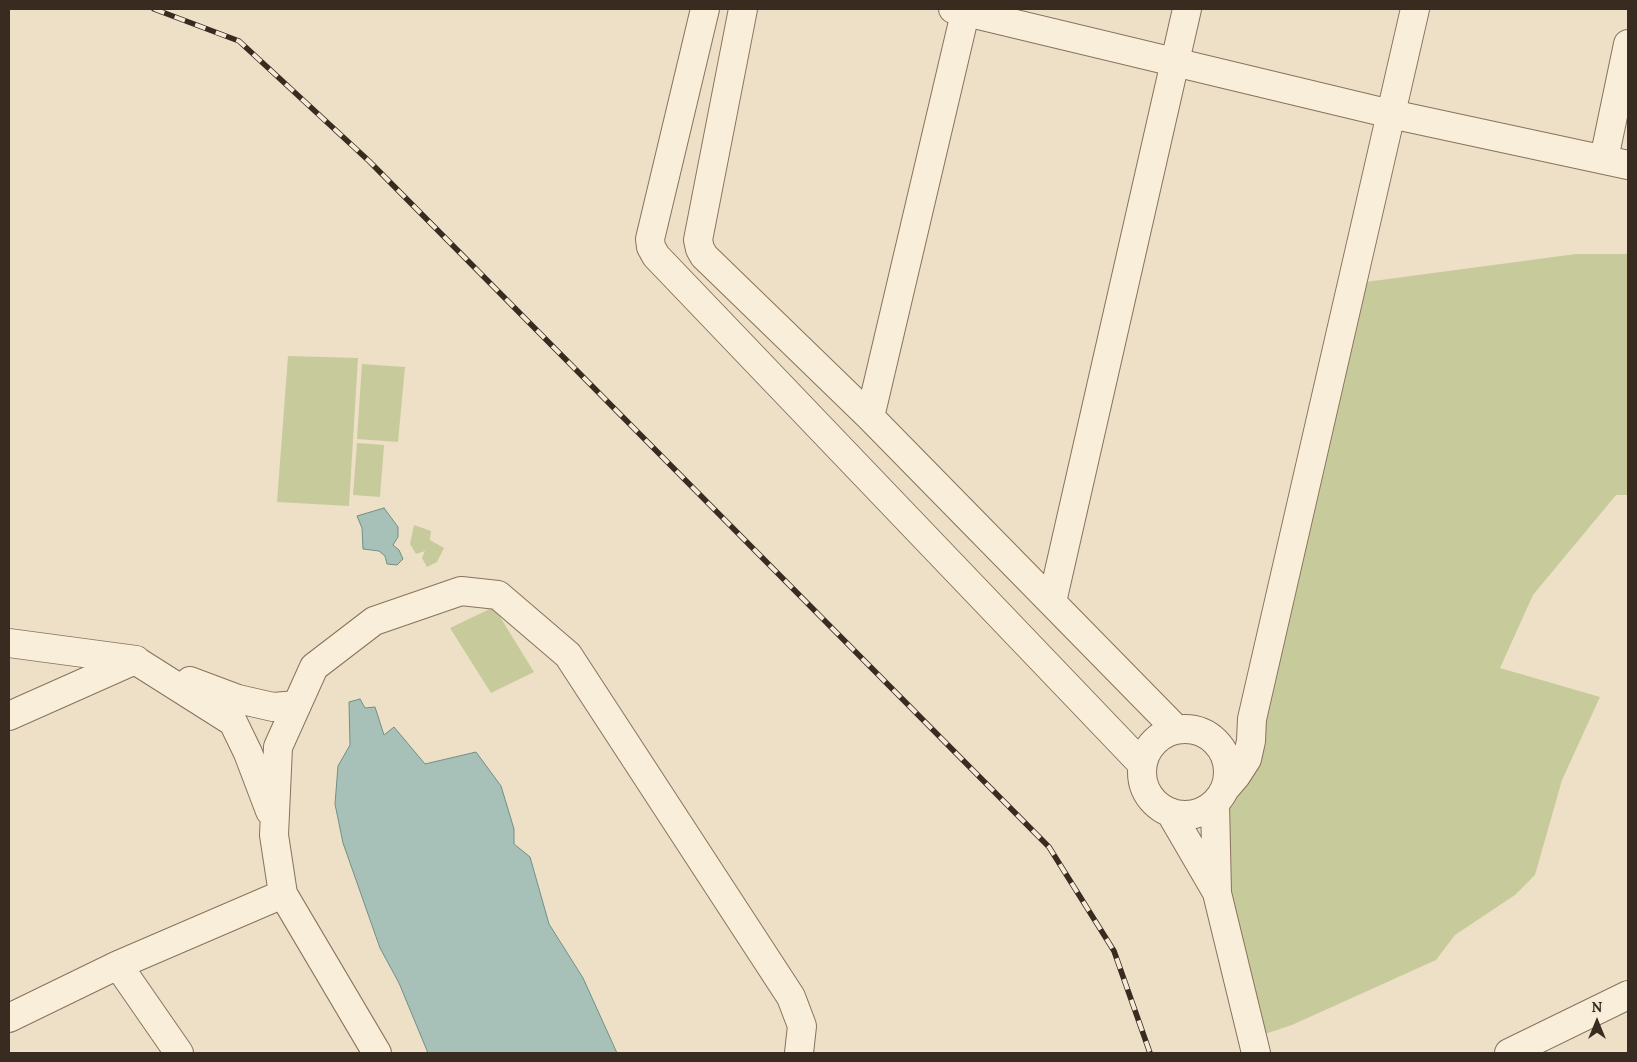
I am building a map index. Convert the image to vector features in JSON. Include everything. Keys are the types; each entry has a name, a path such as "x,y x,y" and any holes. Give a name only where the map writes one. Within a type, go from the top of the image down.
{"street":[{"path":"705,9 650,239 651,247 656,256 1142,764"},
{"path":"744,9 698,240 704,256 870,418 1176,729"},
{"path":"1052,602 1187,9"},
{"path":"1170,812 1193,814 1219,797 1247,759 1251,741 1252,719 1415,9"},
{"path":"870,418 961,10 1391,114 1616,162 1628,44"},
{"path":"651,247 700,249"},
{"path":"377,1053 283,894 274,834 278,747 314,667 374,621 461,591 498,595 568,655 791,996 802,1026 799,1053"},
{"path":"9,643 135,660 238,699 272,707 297,704"},
{"path":"9,716 135,660"},
{"path":"135,660 233,722 248,753 275,822"},
{"path":"1221,748 1252,719"},
{"path":"1217,893 1170,812 1153,801 1143,784 1142,764 1148,748 1160,736 1176,729 1193,729 1209,736 1221,748 1228,769 1219,797 1217,893 1256,1053"},
{"path":"9,1018 118,965 283,894"},
{"path":"118,965 179,1053"},
{"path":"1509,1053 1628,995"}],"green space":[{"path":"1576,254 1628,254 1628,495 1616,495 1533,595 1500,668 1600,697 1562,780 1535,875 1515,895 1455,935 1436,960 1292,1025 1259,1036 1233,933 1225,805 1358,283"},
{"path":"288,356 358,358 349,506 277,502"},
{"path":"362,364 405,367 398,442 357,439"},
{"path":"357,443 384,445 380,497 353,495"},
{"path":"414,525 431,531 430,540 444,548 437,562 427,567 422,558 425,551 416,554 410,544"},
{"path":"494,607 534,672 491,693 450,628"}],"water":[{"path":"384,508 398,527 398,537 393,545 399,550 403,559 397,565 387,564 385,556 379,551 363,549 362,528 357,516"},
{"path":"360,699 365,708 375,707 384,735 394,727 425,764 476,752 501,786 514,829 514,844 530,857 549,924 583,978 617,1053 428,1053 399,983 380,948 343,843 335,804 338,766 350,745 349,702"}],"railway":[{"path":"154,9 239,41 369,161 1049,847 1114,951 1150,1053"}]}
